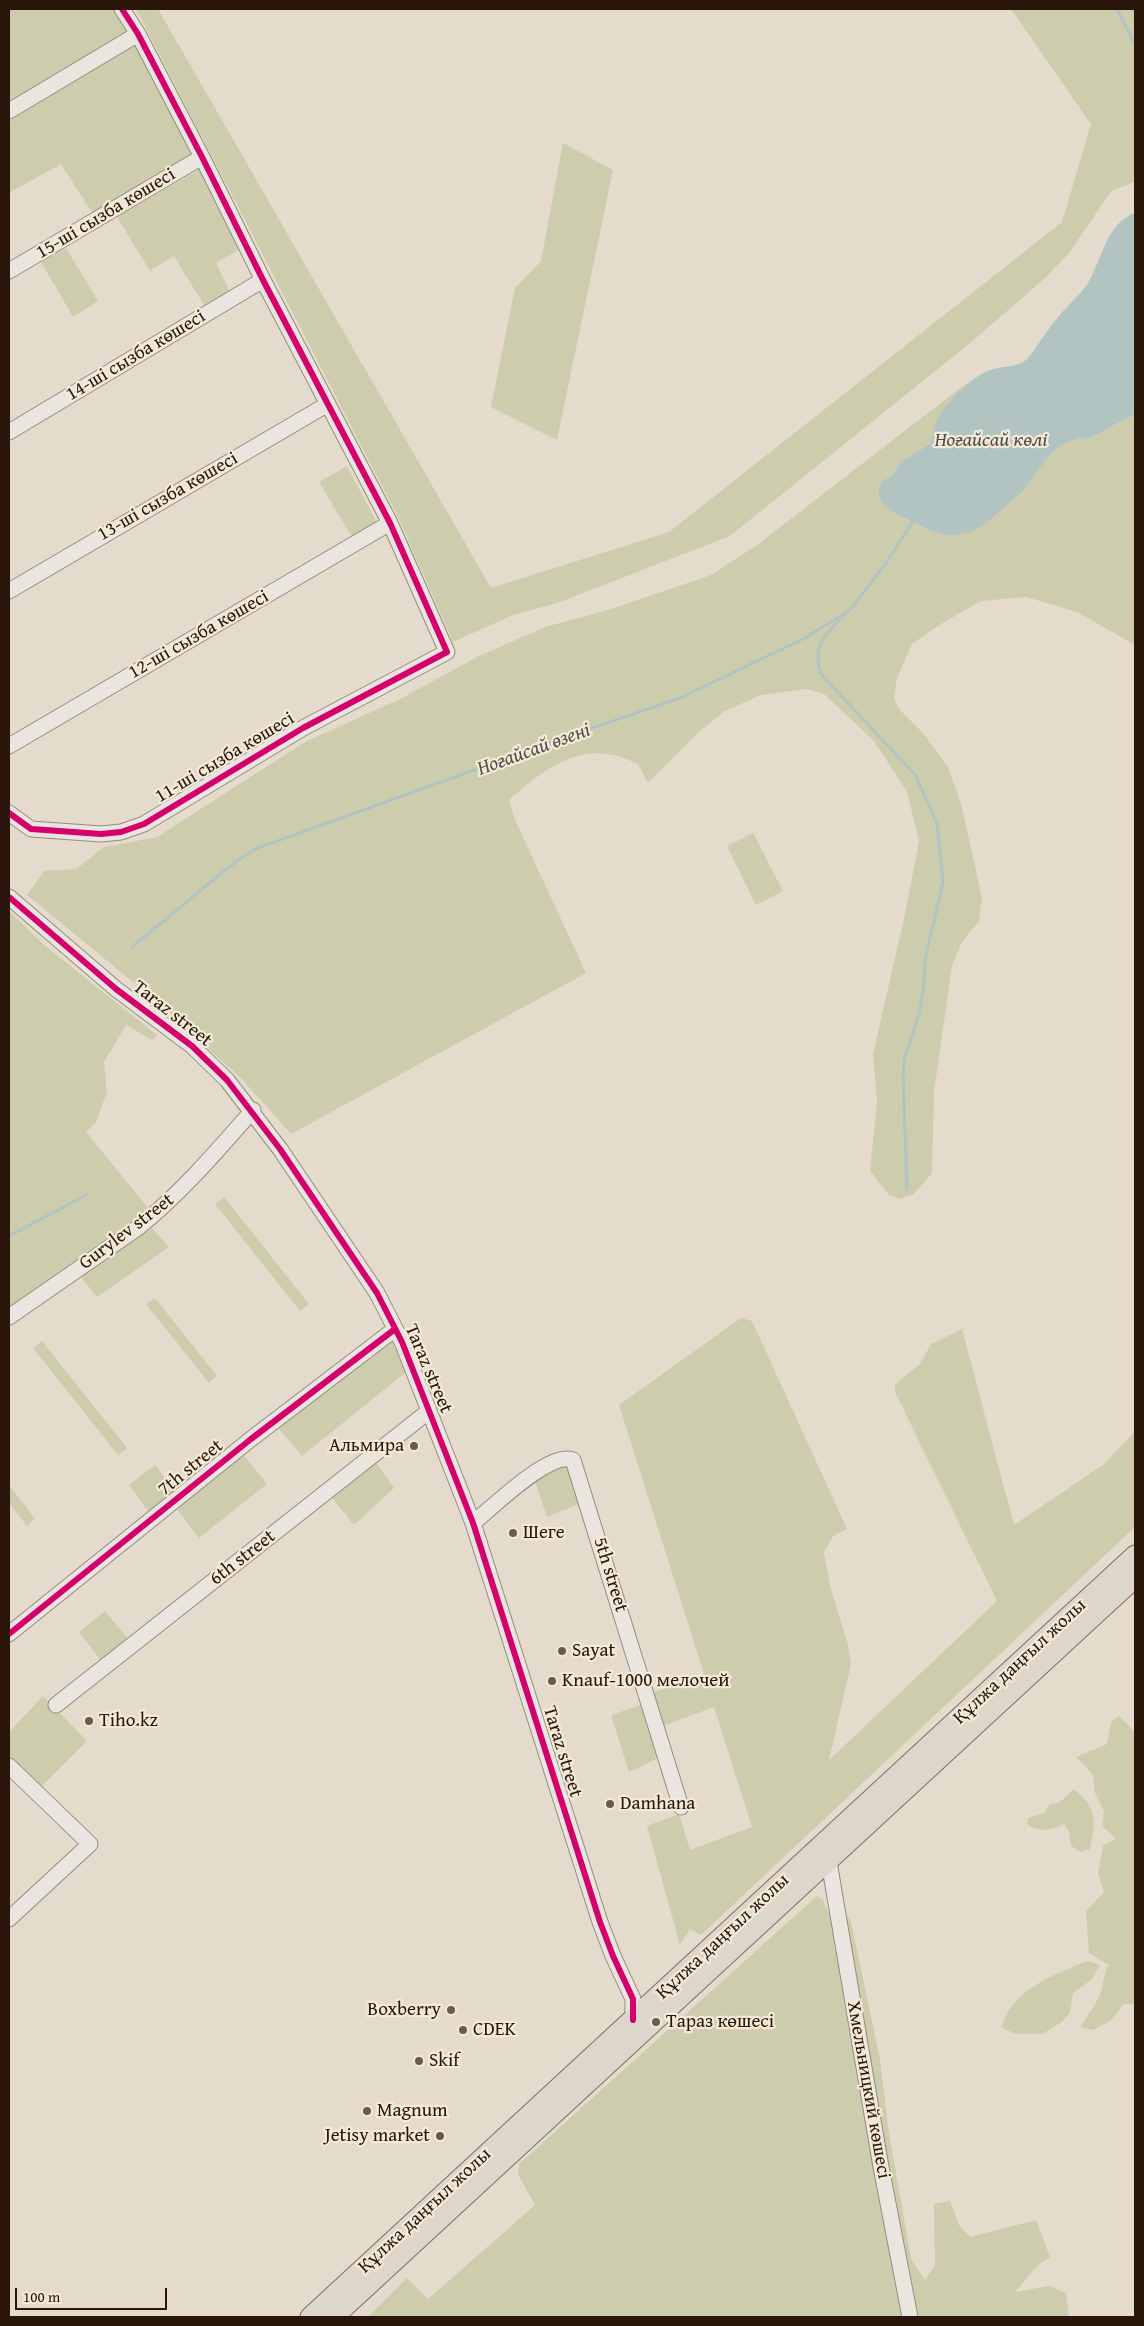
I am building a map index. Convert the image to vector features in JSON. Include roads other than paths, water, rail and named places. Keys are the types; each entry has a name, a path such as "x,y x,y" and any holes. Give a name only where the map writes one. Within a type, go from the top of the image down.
{"main road":[{"name":"Құлжа даңғыл жолы","path":"310,2317 1135,1555"},
{"name":"Құлжа даңғыл жолы","path":"334,2317 1135,1578"}],"street":[{"path":"122,9 138,34 263,280 390,523"},
{"path":"9,111 138,34"},
{"name":"15-ші сызба көшесі","path":"9,271 202,157"},
{"name":"14-ші сызба көшесі","path":"9,432 263,280"},
{"name":"13-ші сызба көшесі","path":"9,590 328,404"},
{"name":"11-ші сызба көшесі","path":"9,813 31,829 101,834 120,832 144,824 303,728 447,652 390,523"},
{"name":"12-ші сызба көшесі","path":"9,746 390,523"},
{"name":"Taraz street","path":"9,897 116,989 192,1046 227,1080 253,1110 360,1267 395,1328 473,1523 600,1922 613,1956 634,1999 635,2013 633,2020"},
{"name":"Gurylev street","path":"9,1317 157,1213 182,1189 253,1110"},
{"name":"7th street","path":"9,1634 251,1439 395,1328"},
{"name":"6th street","path":"56,1705 429,1411"},
{"name":"5th street","path":"473,1523 544,1466 565,1458 573,1460 681,1807"},
{"path":"9,1766 90,1844 9,1919"},
{"name":"Хмельницкий көшесі","path":"829,1862 881,2167 910,2317"},
{"path":"622,1975 632,1986 641,1991 658,1991 674,1982"}],"water":[{"name":"Ноғайсай көлі","path":"1135,213 1135,414 1092,437 1077,439 1061,445 1048,457 1023,491 986,523 971,532 949,536 931,531 894,513 881,501 878,492 883,480 892,476 901,462 931,443 938,418 942,411 970,382 994,369 1022,363 1029,357 1054,322 1088,283 1111,233 1125,218"}],"waterway":[{"name":"Ноғайсай өзені","path":"1117,9 1135,45"},
{"name":"Ноғайсай өзені","path":"132,947 234,863 255,849 680,698 805,638 850,610 884,566 912,523"},
{"path":"845,614 822,640 819,647 818,664 821,674 916,776 937,824 943,882 925,960 924,986 919,1014 905,1057 903,1075 907,1189"},
{"name":"Ноғайсай өзені","path":"9,1236 88,1194"}],"place":[{"name":"Альмира","path":"414,1446"},
{"name":"Шеге","path":"513,1533"},
{"name":"Sayat","path":"562,1651"},
{"name":"Knauf-1000 мелочей","path":"552,1681"},
{"name":"Tiho.kz","path":"89,1721"},
{"name":"Damhana","path":"610,1804"},
{"name":"Boxberry","path":"451,2010"},
{"name":"Тараз көшесі","path":"656,2022"},
{"name":"CDEK","path":"463,2030"},
{"name":"Skif","path":"419,2061"},
{"name":"Magnum","path":"367,2111"},
{"name":"Jetisy market","path":"440,2136"}]}
